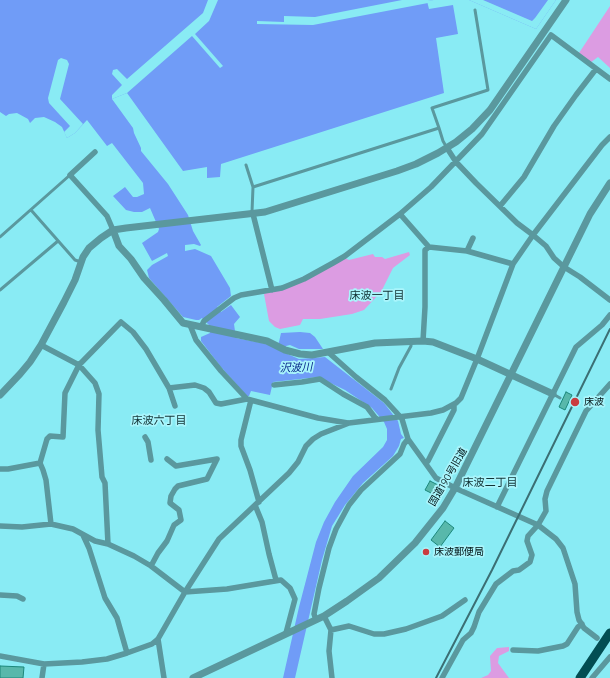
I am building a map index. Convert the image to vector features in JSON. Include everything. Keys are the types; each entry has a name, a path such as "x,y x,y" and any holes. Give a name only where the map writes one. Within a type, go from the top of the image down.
{"highway":[{"path":"580,678 610,633"}],"street":[{"path":"1,391 20,374 41,345 75,280 81,262 89,248 95,242 113,230 253,214 284,207 416,164 447,148 472,129 490,110 566,0"},
{"path":"95,152 70,175 107,216 119,246 131,259 144,278 183,322 190,325 203,324 234,298 241,295 282,288 304,279 333,263 345,256 400,214 431,187 482,134 551,35 610,79"},
{"path":"500,206 524,177 554,126 596,69"},
{"path":"0,656 44,664 86,662 127,653 152,644 158,639 185,592 219,539 289,473 298,462 306,446 313,439 321,434 349,423 443,410 454,405 461,398 514,264 533,235 602,145 610,137"},
{"path":"447,148 456,162 517,223 546,246 554,258 610,300"},
{"name":"国道190号旧道","path":"193,678 324,616 347,601 391,568 431,525 455,488 590,214 610,183"},
{"path":"253,214 272,290"},
{"path":"400,214 429,247 467,251 514,264"},
{"path":"467,251 473,238"},
{"path":"423,341 425,307 425,250 429,247"},
{"path":"497,507 576,347 602,325 610,315"},
{"path":"51,524 46,480 44,470 40,463 47,439 50,436 63,437 65,393 79,365 121,322 133,332 146,349 169,388 175,406"},
{"path":"203,324 210,329 267,341 285,350 300,354 312,355 375,343 433,342 477,359 553,394"},
{"path":"190,325 196,340 221,371 249,399"},
{"path":"41,345 79,365 95,383 98,394 98,430 102,477 105,483 108,544"},
{"path":"328,352 385,400 402,419 406,441 426,463 436,478 538,525 556,539 563,548 575,584 579,620 588,632 597,638"},
{"path":"274,385 320,379 343,394 368,407 377,419"},
{"path":"169,388 195,384 210,392 216,403 221,404 249,399 318,418 349,423"},
{"path":"442,678 463,640 471,633 480,612 496,584 513,571 519,570 530,562 532,555 527,541 528,536 538,525 546,511 545,499 547,491 586,411 610,384"},
{"path":"249,399 240,446 250,470 276,580"},
{"path":"426,463 454,410 454,405"},
{"path":"145,437 148,442 151,460"},
{"path":"312,621 329,548 336,529 348,505 361,490 400,454 406,441"},
{"path":"151,566 167,541 174,525 181,520 179,510 170,503 170,499 175,489 178,486 208,478 217,459 176,466 168,459"},
{"path":"0,469 40,463"},
{"path":"0,526 22,527 51,524 73,529 95,541 108,544 122,550 151,566 185,592 227,589 281,580 290,588 295,599 288,633"},
{"path":"83,535 89,548 105,598 118,618 127,653"},
{"path":"0,595 16,596 23,599"},
{"path":"331,630 349,626 374,634 384,634 426,623 442,616 465,600"},
{"path":"324,616 331,630 329,651 332,678"},
{"path":"513,650 538,651 564,646 582,624"},
{"path":"158,639 164,678"},
{"path":"592,678 610,657"},
{"path":"42,678 44,664"}],"lane":[{"path":"447,148 443,141 432,108 488,90 475,10"},
{"path":"253,187 439,128"},
{"path":"246,165 253,187 253,214"},
{"path":"0,237 70,175"},
{"path":"31,210 75,260 81,262"},
{"path":"0,290 58,241"},
{"path":"390,389 411,342"},
{"path":"553,394 560,398"}],"shaded area":[{"path":"610,6 610,68 598,57 590,63 579,53"},
{"path":"409,252 410,255 393,268 381,292 364,310 352,314 320,319 303,319 300,325 280,329 275,327 269,321 264,294 345,258 349,260 373,254 375,257 382,257 385,259"},
{"path":"509,647 509,651 499,656 498,663 509,678 481,678 488,675 491,671 490,656 497,648"}],"water":[{"name":"沢波川","path":"0,0 434,0 427,1 429,9 453,5 458,34 436,38 444,93 221,164 220,177 207,178 207,167 183,171 127,93 112,99 133,128 141,151 168,184 188,215 193,231 201,245 185,245 185,251 195,249 211,256 230,288 231,296 217,307 221,312 231,305 240,317 234,324 236,338 267,344 276,348 281,333 310,333 315,337 323,349 299,349 290,345 286,346 283,352 299,359 325,357 384,403 398,421 401,434 404,438 401,439 393,456 363,483 345,505 332,526 322,560 295,678 283,678 316,542 324,522 335,502 353,476 383,447 387,440 387,429 384,422 372,408 345,390 318,377 273,382 270,395 251,391 249,396 247,396 221,367 201,341 201,337 210,333 211,327 202,318 196,320 183,317 149,278 147,270 152,265 168,256 167,253 152,261 142,243 158,232 159,229 150,208 142,212 126,210 113,196 125,187 133,197 144,194 143,183 112,143 107,146 87,120 75,133 67,138 62,127 44,117 35,118 30,123 28,119 17,113 6,116 0,112"},
{"path":"469,0 556,0 536,29"}],"pier":[{"path":"208,0 218,0 209,21 195,34 223,66 220,68 192,36 127,93 112,99 112,95 122,85 112,74 113,70 117,69 127,79 203,13"},
{"path":"402,0 434,0 428,1 428,3 313,25 257,24 257,21 284,22 284,16 315,17"},
{"path":"469,0 483,0 532,21 548,0 556,0 536,29"},
{"path":"61,58 67,60 69,64 60,99 83,124 75,133 67,138 64,132 70,126 49,103 48,98 58,60"}],"building":[{"path":"566,392 572,395 565,410 559,407"},
{"path":"430,481 440,486 435,495 425,490"},
{"path":"445,521 454,528 440,547 431,540"},
{"path":"0,666 24,667 23,678 0,678"}],"railway":[{"path":"436,678 492,570 610,329"}],"place":[{"name":"床波","path":"575,402"},
{"name":"床波郵便局","path":"426,552"}],"district":[{"name":"床波一丁目","path":"377,296"},
{"name":"床波六丁目","path":"159,421"},
{"name":"床波二丁目","path":"490,483"}]}
